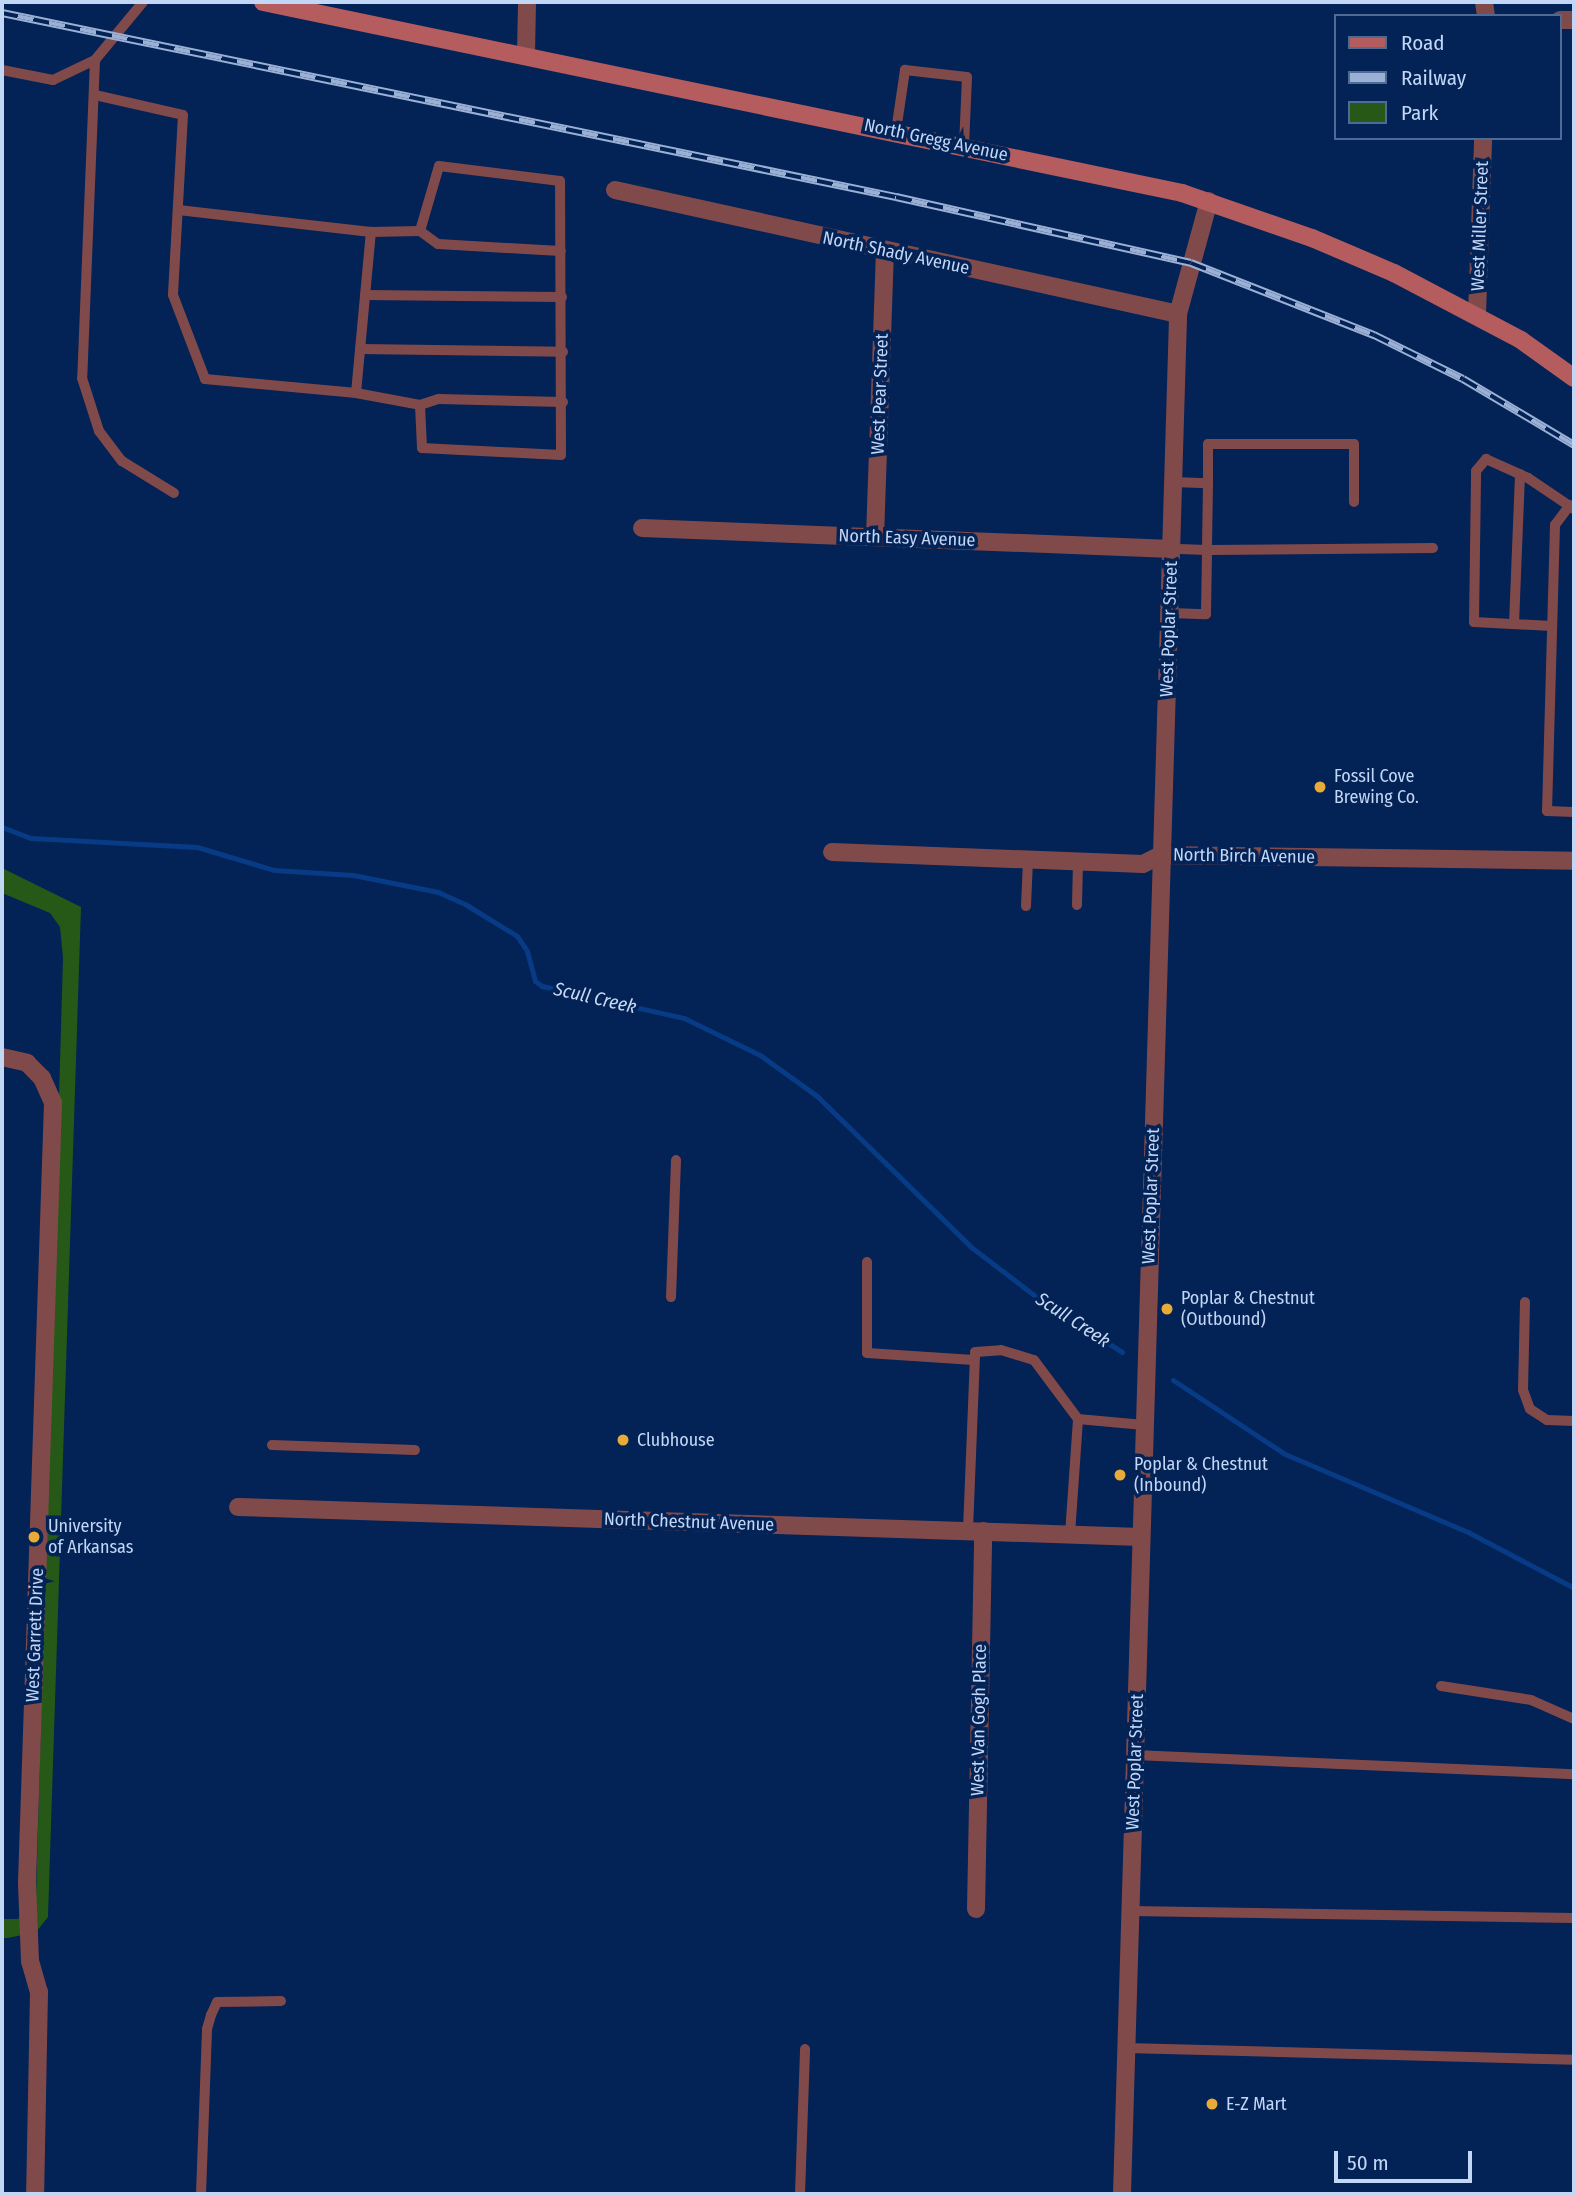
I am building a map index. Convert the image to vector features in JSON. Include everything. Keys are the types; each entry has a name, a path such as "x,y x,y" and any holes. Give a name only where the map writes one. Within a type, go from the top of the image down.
{"main road":[{"name":"North Gregg Avenue","path":"263,2 964,145 1209,201 1312,237 1477,314 1574,378"}],"street":[{"path":"526,55 527,2"},
{"name":"West Miller Street","path":"1477,314 1483,140"},
{"name":"North Shady Avenue","path":"615,190 1178,314"},
{"name":"West Poplar Street","path":"1122,2194 1178,314 1209,201"},
{"name":"West Pear Street","path":"875,537 885,251"},
{"name":"North Easy Avenue","path":"642,528 1172,549"},
{"name":"North Birch Avenue","path":"832,852 1143,864 1161,855 1574,861"},
{"name":"West Garrett Drive","path":"2,1057 27,1063 42,1078 53,1103 27,1883 30,1961 39,1992 35,2194"},
{"name":"North Chestnut Avenue","path":"238,1507 1140,1537"},
{"name":"West Van Gogh Place","path":"975,1531 976,1909"}],"lane":[{"path":"2,70 53,80 95,60 142,2"},
{"path":"95,60 82,378 99,431 122,461 174,492"},
{"path":"895,131 905,70 967,77 964,145"},
{"path":"95,95 183,115 173,295 205,379 356,393 420,405 439,400 563,402"},
{"path":"420,231 439,166 560,181 563,352 561,455 422,448 420,405"},
{"path":"178,210 370,232 420,231 438,244 561,251"},
{"path":"356,393 370,232"},
{"path":"365,295 562,298"},
{"path":"360,349 563,352"},
{"path":"1170,613 1206,614 1209,444 1354,444 1354,502"},
{"path":"1552,626 1474,622 1476,471 1486,459 1520,474 1572,507 1556,525 1547,811 1574,812"},
{"path":"1514,625 1520,474"},
{"path":"1173,482 1208,482"},
{"path":"1172,549 1433,548"},
{"path":"1026,906 1028,860"},
{"path":"1077,905 1078,862"},
{"path":"671,1297 676,1160"},
{"path":"867,1262 867,1353 974,1360"},
{"path":"1525,1302 1523,1390 1530,1409 1547,1420 1574,1421"},
{"path":"975,1531 975,1352 1001,1350 1034,1360 1079,1419 1070,1534"},
{"path":"1079,1419 1144,1424"},
{"path":"272,1445 415,1450"},
{"path":"1441,1686 1531,1700 1574,1719"},
{"path":"1135,1755 1574,1774"},
{"path":"1131,1911 1574,1918"},
{"path":"201,2194 207,2029 211,2015 218,2002 281,2001"},
{"path":"1126,2048 1574,2060"},
{"path":"800,2194 805,2049"}],"green space":[{"path":"2,868 81,907 48,1917 36,1932 8,1938 2,1938 2,1919 18,1919 36,1897 63,958 60,927 50,913 2,893"}],"waterway":[{"name":"Scull Creek","path":"2,827 31,838 197,847 274,870 353,875 438,892 465,904 517,936 527,951 535,981 542,986 684,1018 760,1055 817,1096 971,1247 1038,1298 1122,1352"},
{"name":"Scull Creek","path":"1173,1380 1285,1454 1468,1532 1574,1588"}],"railway":[{"path":"2,13 896,197 1191,263 1374,335 1463,379 1574,445"}],"place":[{"name":"Fossil Cove Brewing Co.","path":"1320,787"},
{"name":"Poplar & Chestnut (Outbound)","path":"1167,1309"},
{"name":"Clubhouse","path":"623,1440"},
{"name":"Poplar & Chestnut (Inbound)","path":"1120,1475"},
{"name":"University of Arkansas","path":"34,1537"},
{"name":"E-Z Mart","path":"1212,2104"}]}
